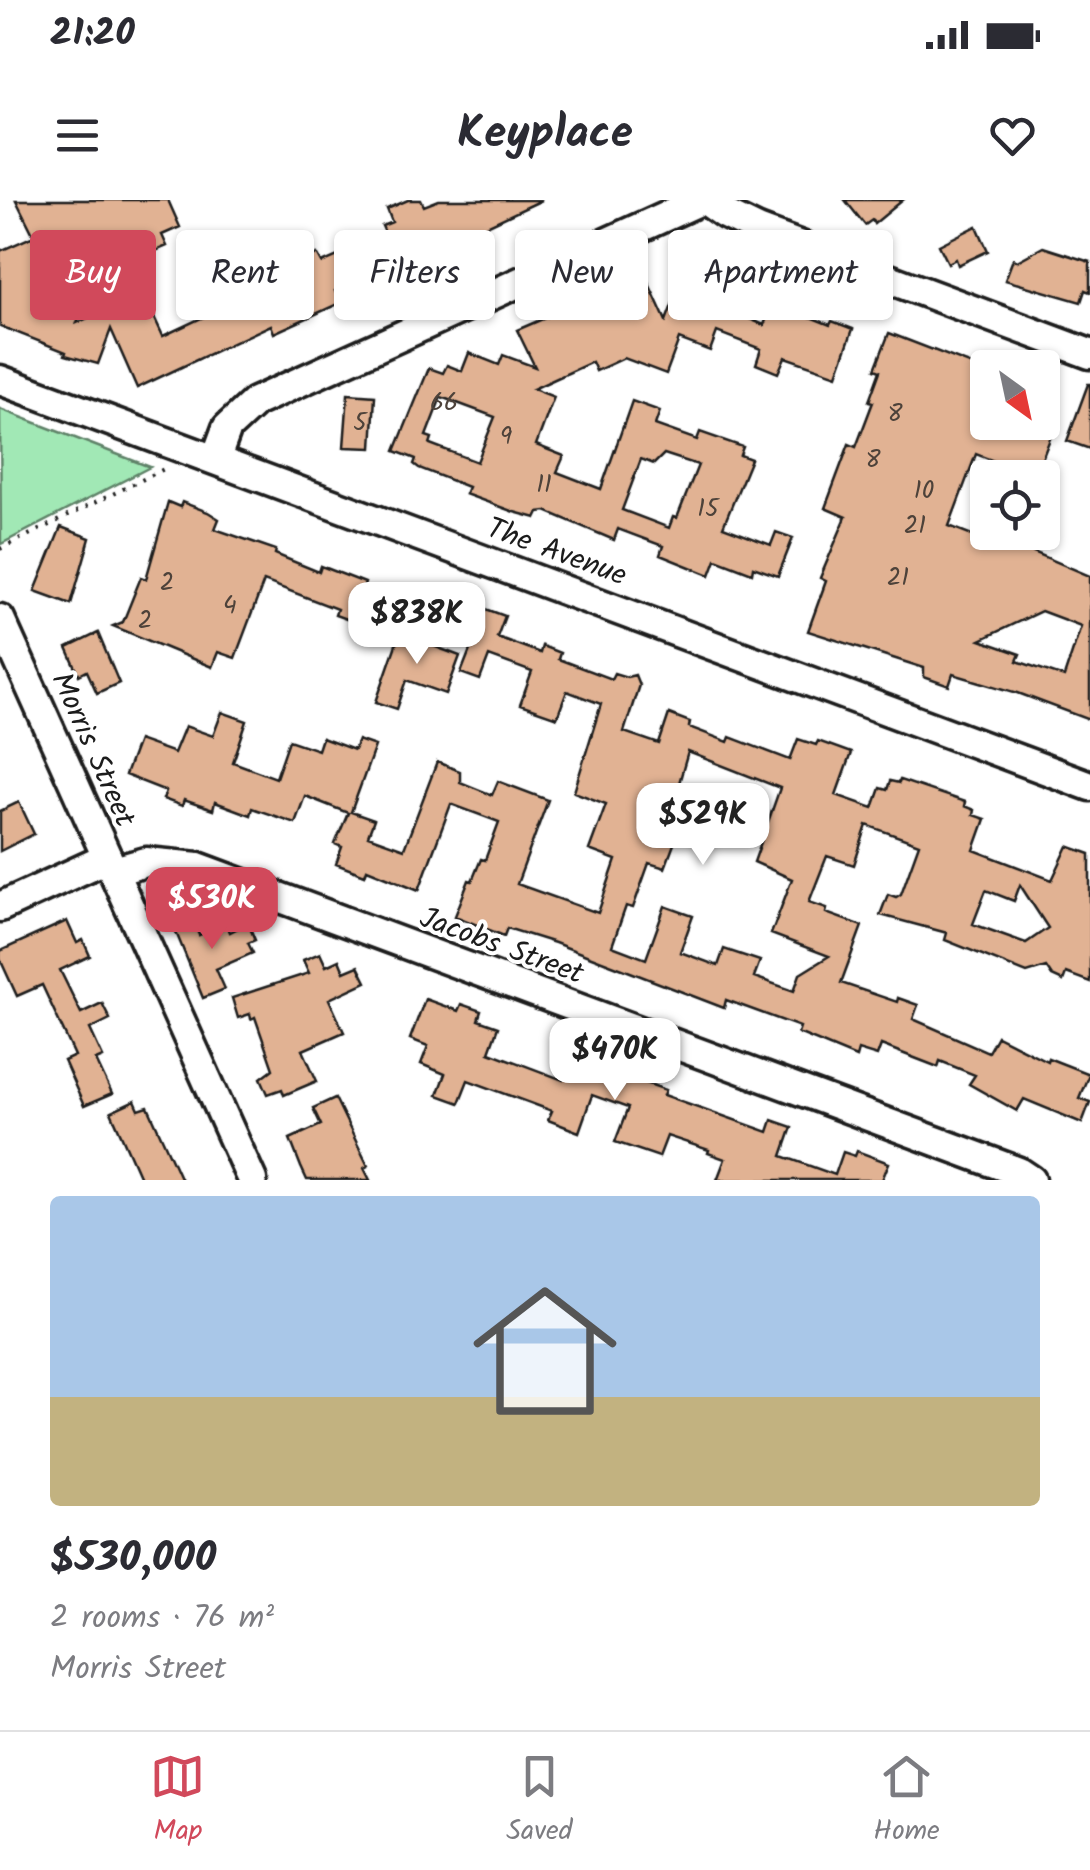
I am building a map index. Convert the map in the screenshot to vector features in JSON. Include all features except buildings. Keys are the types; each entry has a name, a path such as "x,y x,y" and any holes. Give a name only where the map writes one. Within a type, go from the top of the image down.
{"street":[{"path":"216,458 227,428 254,402 703,200 758,230 1090,354"},
{"name":"The Avenue","path":"0,380 1090,786"},
{"name":"Morris Street","path":"0,619 252,1180"},
{"name":"Jacobs Street","path":"0,906 111,864 146,862 198,867 1019,1172 1031,1180"}],"path":[{"path":"0,550 174,465"}],"green space":[{"path":"0,409 150,467 1,544"}]}
